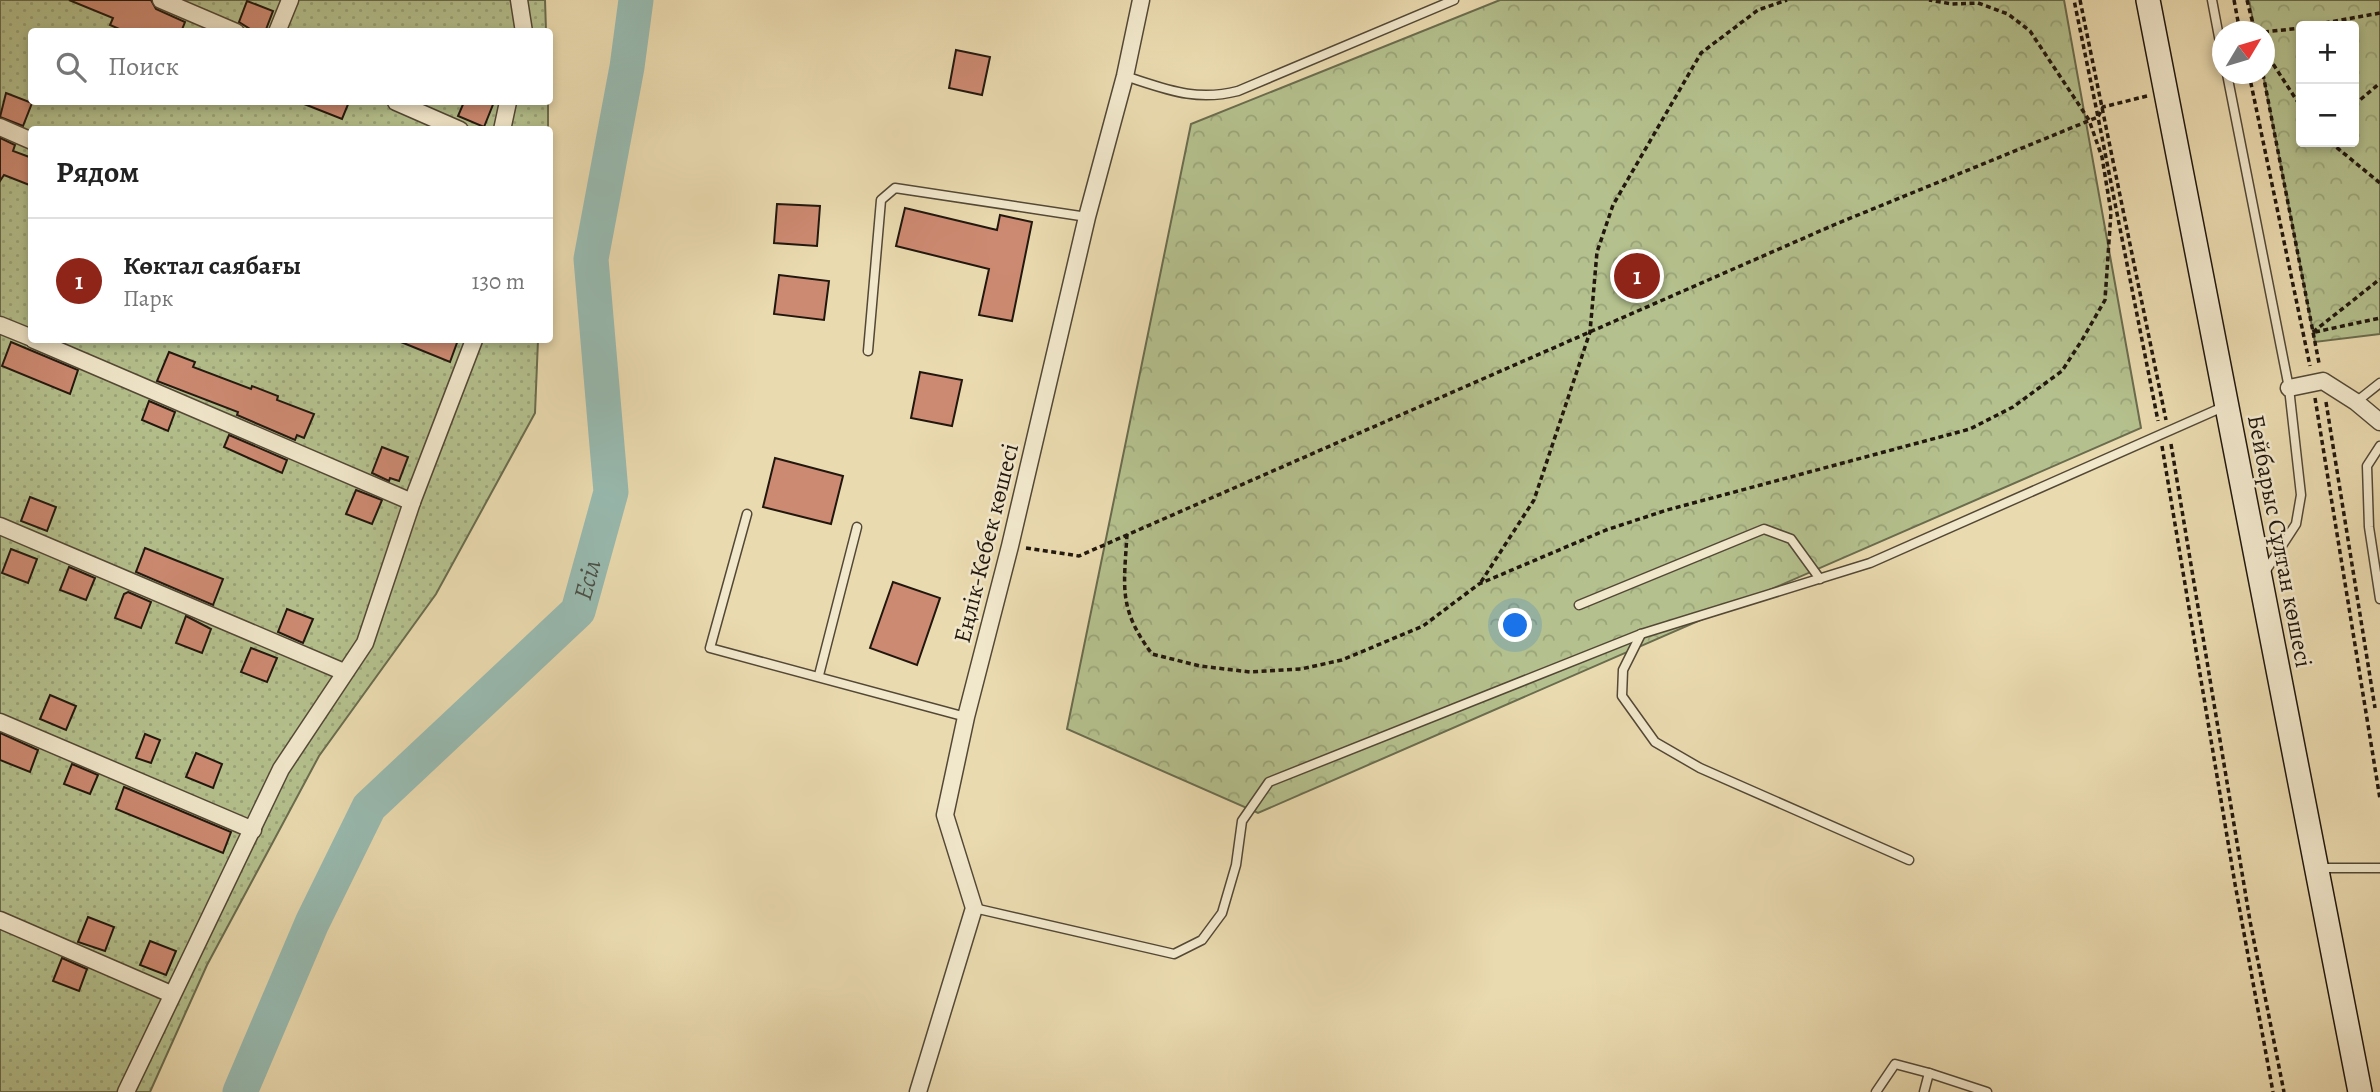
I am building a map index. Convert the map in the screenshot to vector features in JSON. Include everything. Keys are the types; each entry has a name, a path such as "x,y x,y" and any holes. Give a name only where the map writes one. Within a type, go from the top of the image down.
{"street":[{"path":"161,0 227,28"},
{"path":"278,28 290,0"},
{"path":"519,0 523,28"},
{"name":"Еңлік-Кебек көшесі","path":"974,908 945,815 966,717 1010,546 1087,217 1125,76 1141,0"},
{"name":"Бейбарыс Сұлтан көшесі","path":"2148,0 2360,1092"},
{"path":"404,105 451,126"},
{"path":"503,126 507,105"},
{"path":"0,127 28,139"},
{"path":"0,325 28,337"},
{"path":"42,343 412,502"},
{"path":"126,1092 281,769 365,643 412,502 473,343"},
{"path":"2289,388 2323,381 2356,402 2380,422"},
{"path":"0,526 344,672"},
{"path":"0,722 254,830"},
{"path":"918,1092 974,908"},
{"path":"0,920 171,994"}],"lane":[{"path":"1125,76 1180,94 1213,97 1238,91 1454,0"},
{"path":"2212,0 2216,21"},
{"path":"2229,84 2289,388 2301,495 2296,524 2262,578"},
{"path":"868,351 881,200 895,188 1087,217"},
{"path":"2356,402 2380,383"},
{"path":"974,908 1174,954 1202,940 1222,913 1236,865 1242,821 1269,782 1641,634 1870,563 2226,406"},
{"path":"2380,446 2367,466 2369,527 2380,599"},
{"path":"747,514 710,648 819,675 966,717"},
{"path":"819,675 857,527"},
{"path":"1579,605 1764,529 1791,539 1819,579"},
{"path":"1641,634 1623,670 1622,696 1655,742 1700,768 1909,860"},
{"path":"2317,869 2380,867"},
{"path":"1876,1092 1895,1064 1987,1092"},
{"path":"1924,1092 1929,1073"}],"path":[{"path":"1479,584 1534,500 1590,332 1597,252 1613,205 1701,53 1758,10 1787,0"},
{"path":"1127,534 1123,598 1141,640 1152,654 1200,666 1250,672 1301,669 1342,660 1423,626 1479,584 1606,530 1667,510 1970,429 2014,407 2062,371 2105,300 2111,212 2102,157 2089,120 2030,32 2008,14 1978,3 1952,5 1930,0"},
{"path":"2074,0 2164,433 2235,884 2273,1092"},
{"path":"2080,0 2103,107 2164,433 2250,921 2284,1092"},
{"path":"2234,0 2238,21"},
{"path":"2248,0 2253,21"},
{"path":"2336,21 2380,13"},
{"path":"2275,31 2296,28"},
{"path":"2275,67 2296,99"},
{"path":"2359,101 2380,83"},
{"path":"2251,84 2313,383 2380,799"},
{"path":"1010,546 1079,556 1836,224 2098,117 2103,107 2166,91"},
{"path":"2336,147 2380,183"},
{"path":"2380,279 2313,333 2380,318"}],"green space":[{"path":"0,0 545,0 546,28 28,28 28,105 548,105 548,126 28,126 28,343 538,343 535,413 436,594 319,756 207,965 150,1092 0,1092"},
{"path":"1500,0 2064,0 2141,428 1258,813 1067,729 1191,124"},
{"path":"2249,0 2380,0 2380,334 2315,342 2265,84 2275,84 2275,21 2253,21"}],"building":[{"path":"69,0 151,0 156,9 185,22 183,28 117,28 110,25 113,18"},
{"path":"247,1 273,11 267,28 249,28 239,22"},
{"path":"956,50 990,57 982,95 949,88"},
{"path":"6,93 31,105 23,126 0,117"},
{"path":"307,105 348,105 342,119"},
{"path":"463,105 493,105 484,126 458,116"},
{"path":"0,138 15,145 13,151 28,157 28,184 4,175 0,181"},
{"path":"777,204 820,206 817,246 774,243"},
{"path":"905,208 997,230 1000,215 1032,222 1012,321 979,315 989,269 896,246"},
{"path":"779,275 829,281 824,320 774,314"},
{"path":"11,342 78,370 70,394 2,366"},
{"path":"403,343 457,343 450,362"},
{"path":"169,352 195,362 193,367 278,396 277,400 314,414 304,438 297,435 295,440 237,415 238,412 157,381"},
{"path":"920,372 962,380 952,426 911,418"},
{"path":"149,401 175,412 168,431 142,420"},
{"path":"229,435 287,460 282,473 224,447"},
{"path":"382,447 408,457 399,481 390,478 389,481 372,473"},
{"path":"775,458 843,476 831,524 763,507"},
{"path":"356,490 382,500 372,524 346,514"},
{"path":"30,497 56,507 47,531 21,521"},
{"path":"145,548 223,579 213,605 136,572"},
{"path":"11,549 37,559 28,583 2,573"},
{"path":"69,567 95,578 86,600 60,590"},
{"path":"893,582 940,598 917,665 870,648"},
{"path":"128,592 151,602 141,628 115,618 124,594"},
{"path":"287,609 313,619 303,643 278,632"},
{"path":"186,616 211,629 202,653 176,643"},
{"path":"251,648 277,658 267,682 241,672"},
{"path":"50,695 76,706 66,730 40,719"},
{"path":"0,733 38,750 30,772 0,760"},
{"path":"145,734 160,740 151,763 136,758"},
{"path":"196,753 222,764 213,788 186,777"},
{"path":"72,764 98,775 90,794 64,784"},
{"path":"124,787 231,832 223,853 116,809"},
{"path":"88,917 114,927 105,951 78,942"},
{"path":"150,941 176,951 166,975 140,965"},
{"path":"62,958 87,969 79,991 53,981"}],"waterway":[{"name":"Есіл","path":"240,1092 312,923 369,807 578,611 611,492 591,259 627,67 636,0"}],"place":[{"name":"Көктал саябағы","path":"1637,276"}]}
